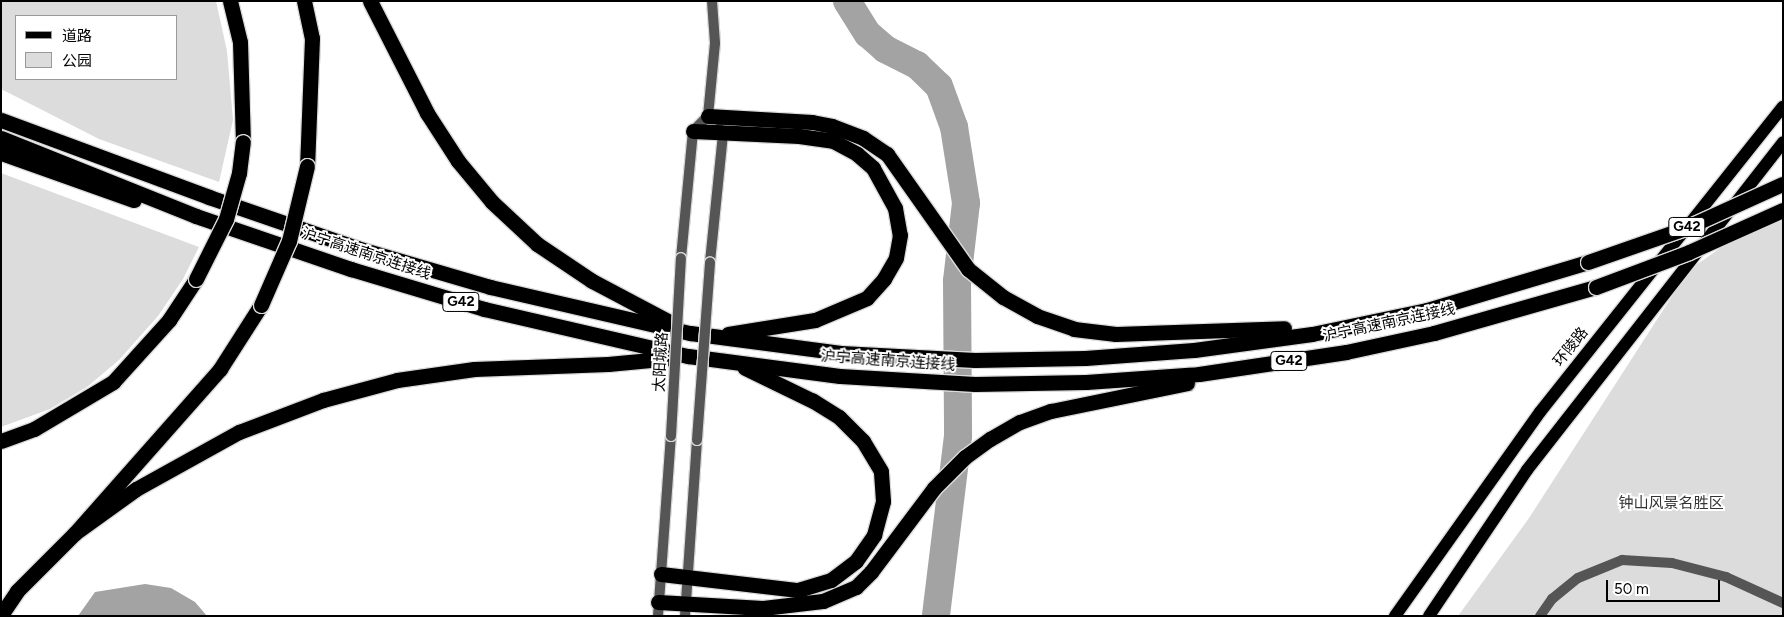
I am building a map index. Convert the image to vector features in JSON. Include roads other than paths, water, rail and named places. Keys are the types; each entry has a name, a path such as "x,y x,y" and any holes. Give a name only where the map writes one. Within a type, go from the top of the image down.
{"highway":[{"path":"1,442 34,429 113,382 169,320 196,279 226,219 239,173 243,142 240,42 230,1"},
{"path":"75,533 220,369 261,305 289,240 307,166 312,38 304,1"},
{"path":"370,1 427,113 458,161 492,202 537,244 592,280 690,333"},
{"path":"1,110 88,153"},
{"path":"708,116 812,122 832,126 863,138 887,154 940,233 968,269 1003,297 1038,316 1074,329 1116,334 1272,329 1427,310"},
{"name":"沪宁高速南京连接线","path":"1,120 209,198 423,268 590,312 712,337 841,353 940,359 1085,358 1194,350 1312,334 1427,310 1588,262 1683,229 1783,184"},
{"path":"693,131 799,136 833,141 857,154 874,168 888,189 900,235 896,258 888,272 867,298 815,320 712,337"},
{"name":"沪宁高速南京连接线","path":"1,138 196,216 351,269 484,309 688,356 840,376 940,383 1086,382 1199,374 1346,352 1434,333 1596,287 1689,252 1783,210"},
{"path":"1,153 108,193 196,216"},
{"path":"658,609 763,608 823,601 856,586 871,572 934,488 965,456 1020,422 1074,405 1346,352"},
{"path":"1,614 46,559 75,533 136,489 239,432 323,400 397,380 474,369 608,364 688,356"},
{"path":"661,574 798,590 831,580 856,561 874,535 883,502 881,471 863,441 839,417 813,401 732,362"},
{"path":"738,616 763,608"}],"main road":[{"name":"环陵路","path":"1397,615 1540,412 1783,107"},
{"path":"1429,616 1527,470 1783,142"}],"street":[{"path":"693,131 708,116 715,43 712,1"},
{"path":"686,609 710,262 723,133 708,116"},
{"name":"太阳城路","path":"658,609 671,436 681,258 693,131"},
{"path":"1540,616 1552,599 1578,578 1622,560 1672,563 1726,577 1783,603"}],"waterway":[{"path":"847,1 868,34 885,49 917,65 939,86 954,127 966,203 957,281 958,436 936,616"}],"park label":[{"name":"钟山风景名胜区","path":"1671,504"}]}
